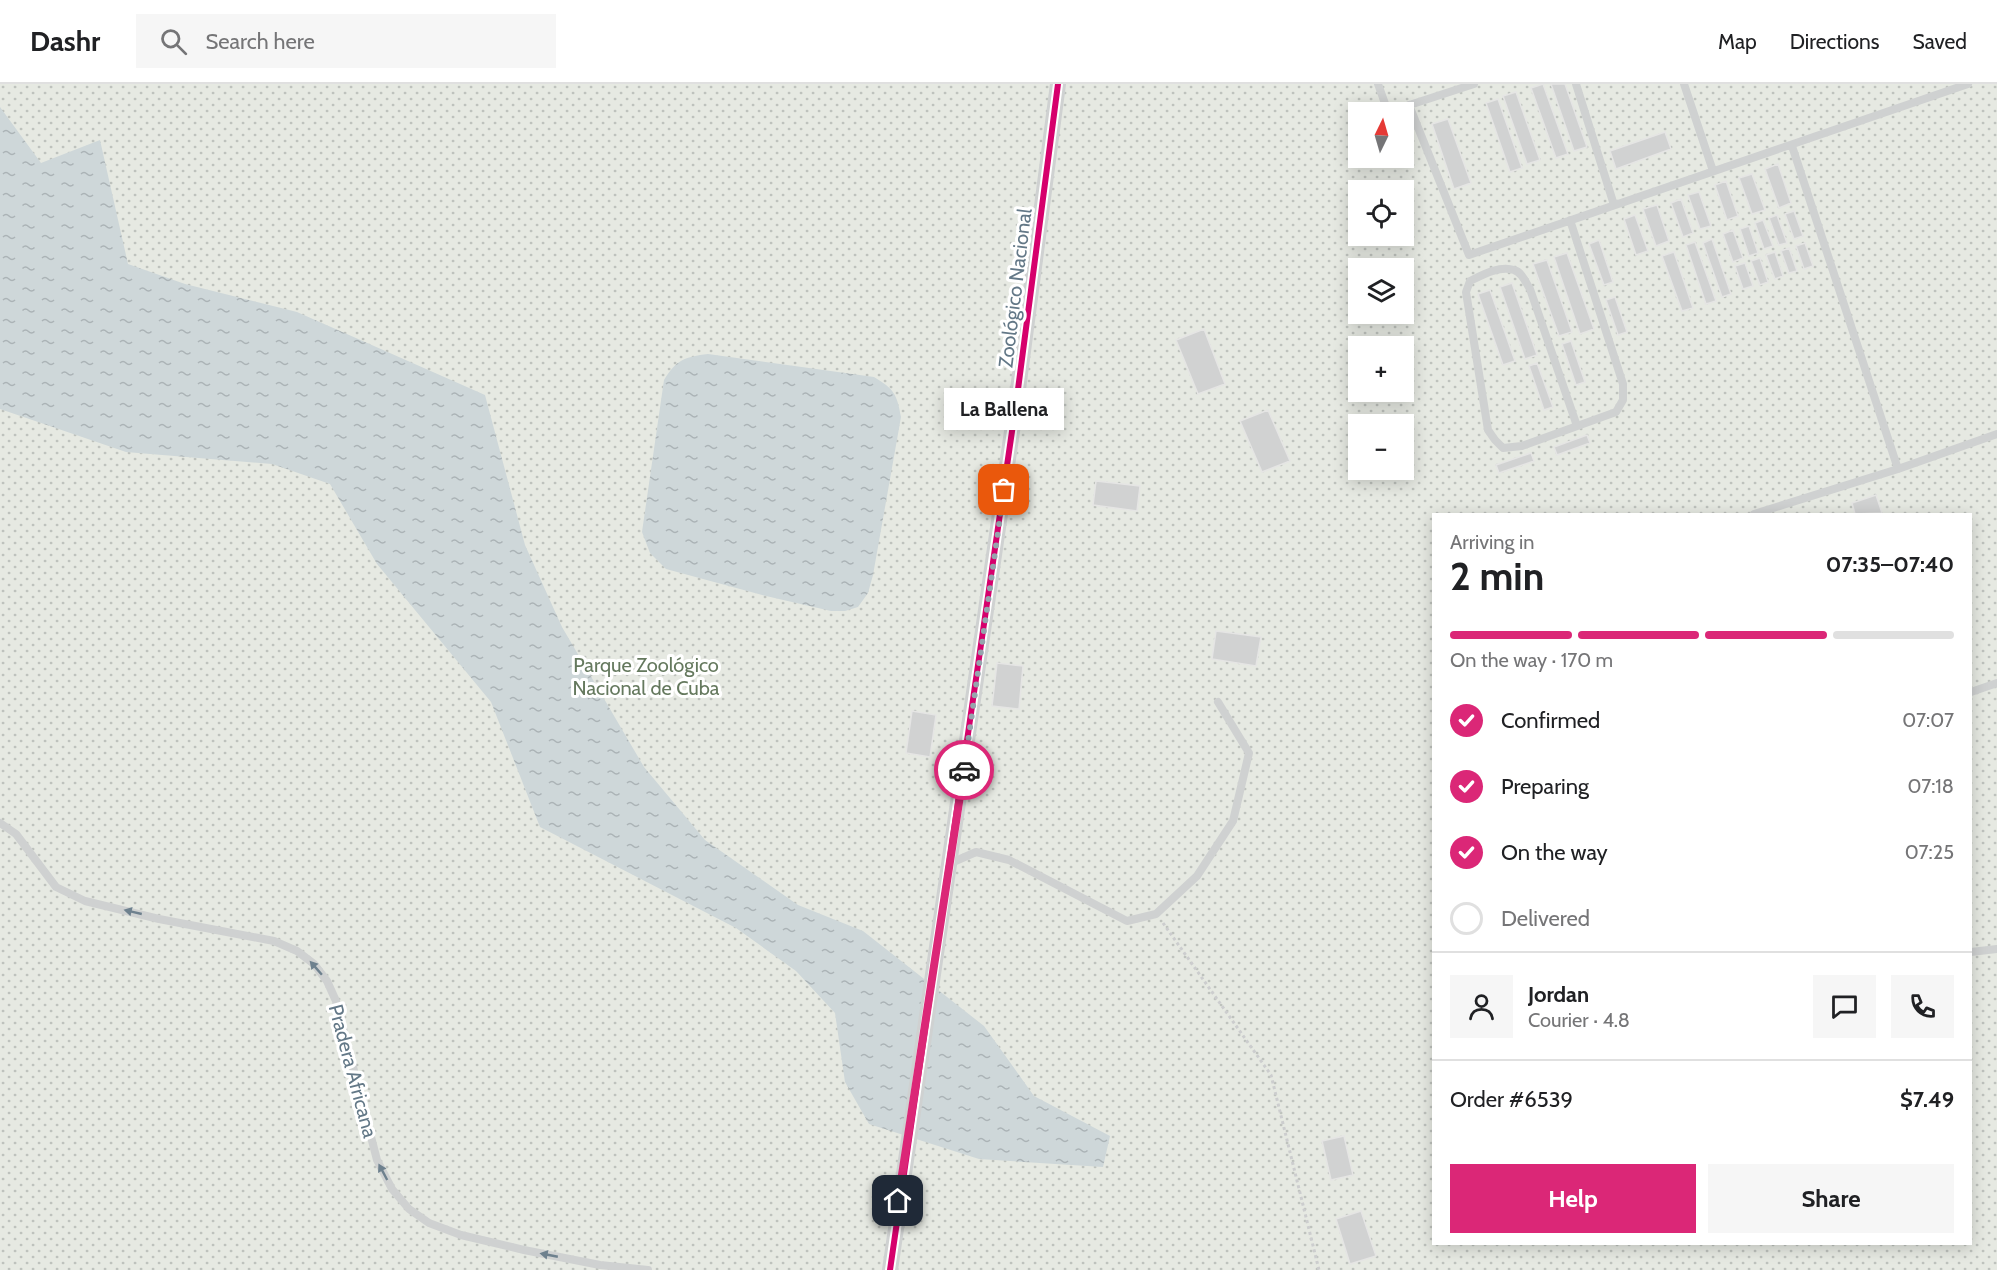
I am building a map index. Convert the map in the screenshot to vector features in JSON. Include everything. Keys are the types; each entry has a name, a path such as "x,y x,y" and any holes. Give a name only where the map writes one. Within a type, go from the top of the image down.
{"street":[{"name":"Zoológico Nacional","path":"890,1270 898,1201 951,863 1017,397 1058,84"}],"lane":[{"path":"1378,84 1384,102"},
{"path":"1414,103 1474,84"},
{"path":"1576,84 1614,205"},
{"path":"1684,84 1713,171"},
{"path":"1414,120 1468,255 1968,84"},
{"path":"1792,146 1898,469"},
{"path":"1570,220 1623,384 1623,400 1616,412 1522,446 1503,448 1488,430 1466,292 1470,281 1501,269 1514,270 1521,275 1530,289 1577,426"},
{"path":"1757,513 1898,469 1997,434"},
{"path":"1972,692 1997,683"},
{"path":"951,863 976,852 1009,860 1127,921 1156,914 1197,876 1233,821 1249,753 1218,702"},
{"name":"Pradera Africana","path":"0,823 16,834 56,887 85,901 159,919 274,941 297,951 314,964 327,981 336,1000 377,1160 392,1189 410,1209 429,1222 461,1235 600,1265 648,1270"},
{"path":"1972,952 1997,949"}],"path":[{"path":"1156,914 1271,1075 1319,1270"}],"green space":[{"name":"Parque Zoológico Nacional de Cuba","path":"0,84 1997,84 1997,1270 0,1270"}],"water":[{"path":"0,107 41,163 100,140 128,264 185,284 297,312 485,395 525,545 562,627 644,767 705,840 798,905 863,931 984,1026 1034,1096 1110,1136 1103,1167 979,1159 869,1124 845,1082 835,1013 796,971 736,928 540,827 491,702 377,564 330,484 272,464 126,452 0,409"},
{"path":"708,354 874,377 894,393 901,417 873,575 868,593 858,607 845,611 831,611 766,596 666,569 650,553 642,532 664,380 682,360"}],"building":[{"path":"1543,84 1568,154 1556,158 1531,88"},
{"path":"1551,84 1565,84 1587,147 1574,151"},
{"path":"1516,92 1540,160 1527,164 1503,96"},
{"path":"1498,99 1522,168 1510,172 1486,103"},
{"path":"1448,119 1471,183 1454,189 1432,124"},
{"path":"1665,132 1671,149 1616,169 1610,151"},
{"path":"1778,164 1791,203 1779,208 1765,169"},
{"path":"1752,174 1765,210 1752,214 1739,178"},
{"path":"1726,181 1738,216 1727,220 1715,185"},
{"path":"1699,192 1711,226 1700,229 1688,195"},
{"path":"1681,199 1693,233 1683,237 1671,203"},
{"path":"1657,205 1669,241 1656,246 1643,209"},
{"path":"1794,211 1803,236 1794,239 1785,214"},
{"path":"1635,215 1648,251 1636,255 1624,219"},
{"path":"1777,215 1787,243 1779,245 1769,218"},
{"path":"1763,220 1773,246 1764,249 1755,223"},
{"path":"1749,226 1758,253 1749,256 1740,229"},
{"path":"1733,230 1743,258 1733,262 1723,234"},
{"path":"1712,239 1731,294 1722,297 1703,243"},
{"path":"1599,240 1613,282 1604,285 1589,244"},
{"path":"1695,242 1716,301 1706,304 1686,245"},
{"path":"1805,243 1813,266 1804,269 1796,246"},
{"path":"1789,248 1797,271 1789,273 1781,251"},
{"path":"1674,252 1693,308 1682,311 1662,256"},
{"path":"1775,252 1783,276 1775,279 1766,255"},
{"path":"1567,253 1594,329 1580,334 1554,257"},
{"path":"1760,258 1768,282 1760,285 1751,261"},
{"path":"1547,260 1572,332 1559,336 1533,264"},
{"path":"1745,263 1753,286 1743,289 1735,266"},
{"path":"1512,283 1537,355 1525,359 1500,287"},
{"path":"1490,290 1515,361 1503,365 1478,294"},
{"path":"1615,297 1627,332 1618,335 1606,300"},
{"path":"1204,329 1225,384 1198,394 1176,340"},
{"path":"1571,341 1585,382 1576,385 1562,344"},
{"path":"1537,363 1553,407 1544,410 1529,366"},
{"path":"1268,410 1290,461 1262,472 1240,421"},
{"path":"1587,435 1590,443 1557,455 1554,447"},
{"path":"1531,453 1534,461 1499,473 1496,465"},
{"path":"1096,481 1140,486 1137,511 1093,505"},
{"path":"1876,495 1882,513 1855,513 1852,503"},
{"path":"1216,631 1261,637 1256,666 1212,659"},
{"path":"997,663 1023,666 1019,709 992,706"},
{"path":"912,711 936,715 930,757 906,753"},
{"path":"1344,1136 1353,1175 1331,1180 1322,1141"},
{"path":"1361,1211 1376,1256 1350,1264 1336,1219"}],"cycle path":[{"path":"890,1270 1017,397 1058,84"}],"way so far":[{"path":"964,770 1004,490"}],"place":[{"name":"La Ballena","path":"1004,490"}],"route":[{"path":"898,1201 964,770"}]}
